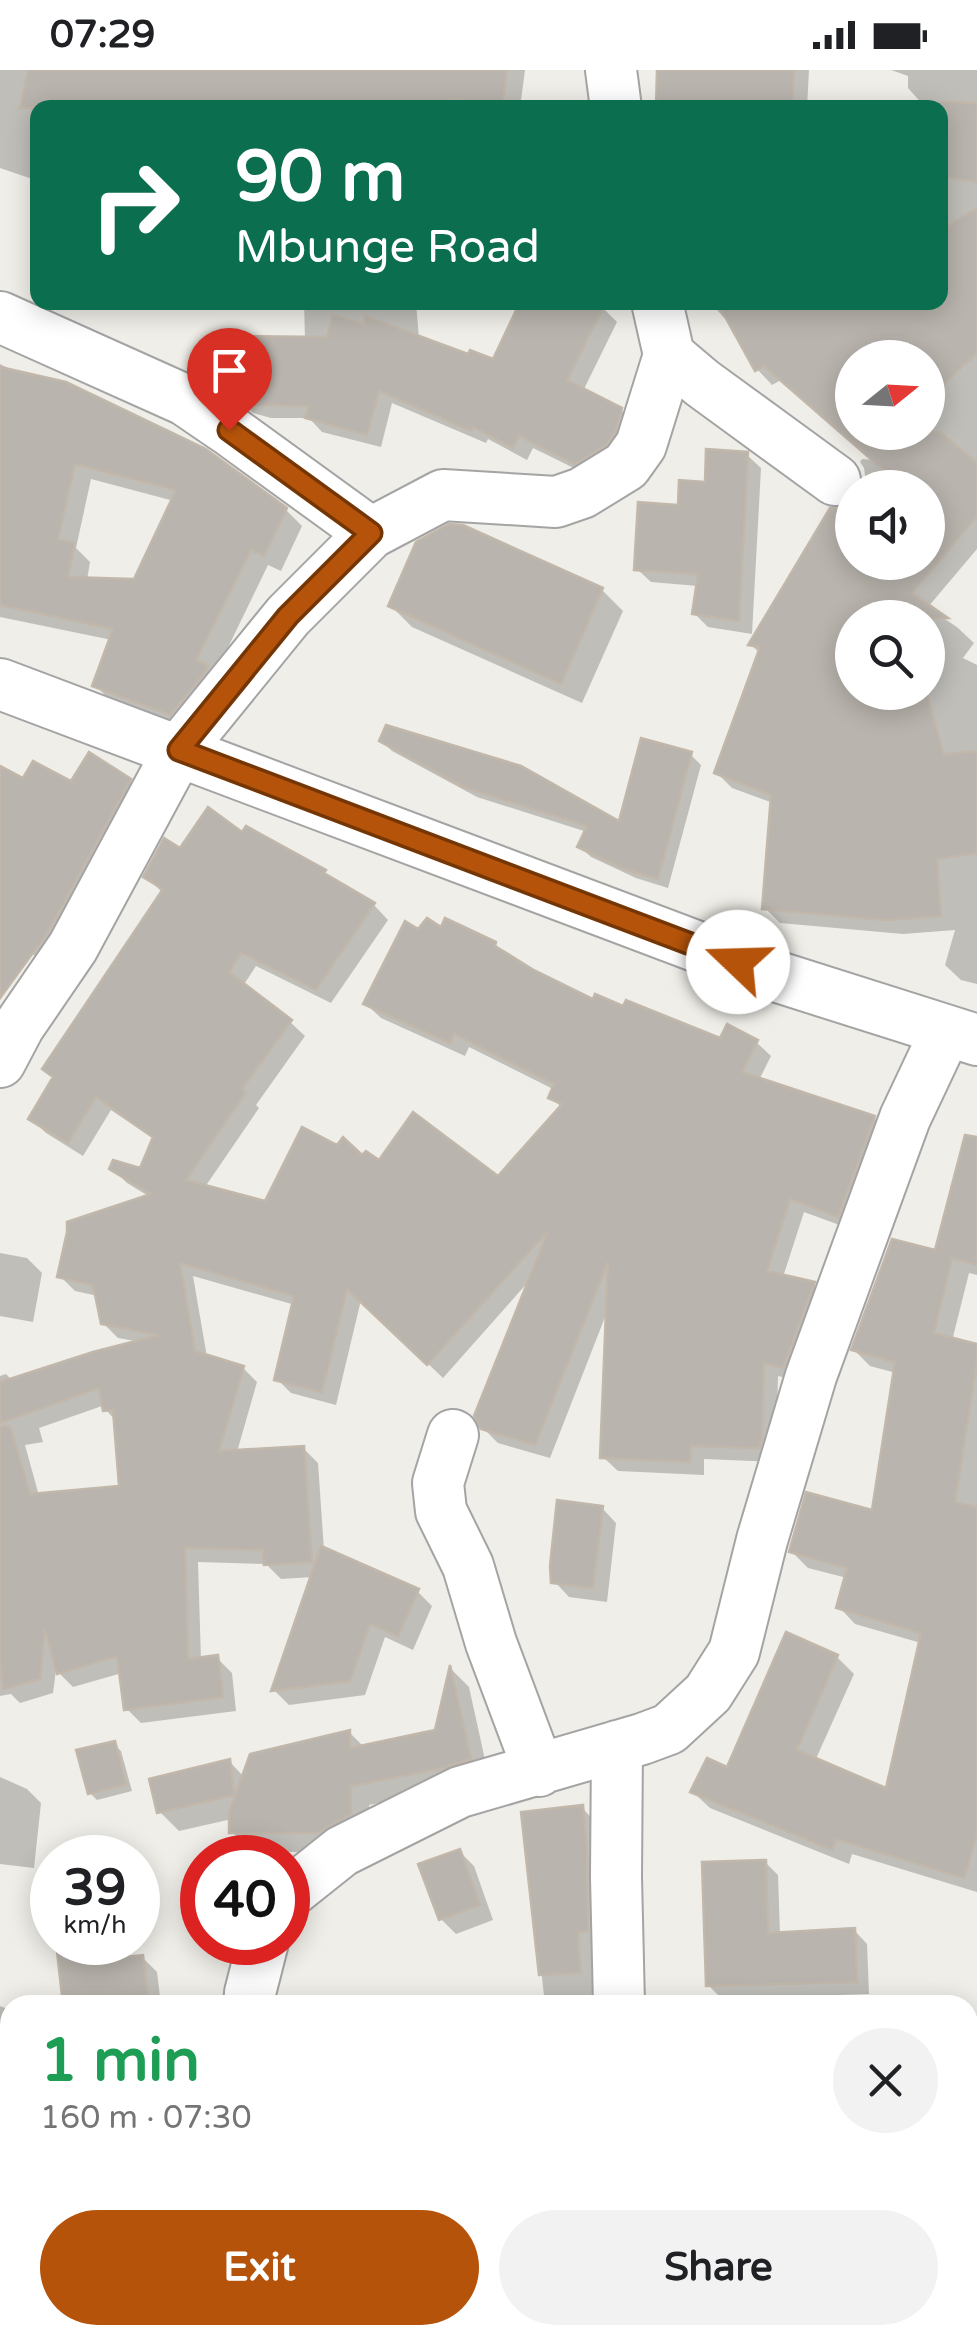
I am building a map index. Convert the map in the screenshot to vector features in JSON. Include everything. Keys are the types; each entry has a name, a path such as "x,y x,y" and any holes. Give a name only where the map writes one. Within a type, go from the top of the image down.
{"street":[{"path":"610,70 615,100"},
{"path":"0,1062 19,1026 73,947 179,750 288,616 371,533 443,495 556,502 582,494 626,466 641,445 669,355 659,310"},
{"path":"0,317 185,400 371,533"},
{"path":"669,355 835,480"},
{"path":"0,684 775,976 962,1036 905,1118 811,1376 762,1540 734,1652 708,1692 669,1729 460,1792 342,1850 310,1876"},
{"path":"452,1435 438,1484 441,1511 468,1566 538,1771"},
{"path":"617,1746 620,1995"},
{"path":"250,1995 256,1965"}],"building":[{"path":"28,70 507,70 503,100 30,100 30,108 20,108"},
{"path":"657,70 794,70 792,100 656,100"},
{"path":"948,102 977,103 977,182 948,177"},
{"path":"977,208 977,353 945,383 945,340 835,340 835,428 764,366 755,371 721,310 948,310 948,226"},
{"path":"516,310 602,310 567,380 622,408 615,432 606,445 575,464 519,436 513,448 473,427 471,431 379,391 367,435 305,418 309,406 255,405 236,400 238,336 327,337 333,315 364,324 365,316 468,354 470,350 493,359"},
{"path":"0,367 66,382 206,449 287,508 264,556 251,550 196,660 208,665 206,671 170,715 92,686 113,629 0,605","holes":["75,464 176,490 134,579 68,577 75,543 58,539"]},
{"path":"945,436 977,463 977,516 945,554 945,470 883,470 860,450 945,450"},
{"path":"706,449 748,452 739,621 692,614 698,574 634,570 638,502 678,505 679,480 705,482"},
{"path":"830,508 835,508 835,580 923,580 912,593 922,600 835,600 835,710 931,710 944,755 977,751 977,853 937,859 941,916 886,920 762,909 771,795 714,773 760,647 748,645"},
{"path":"449,524 463,525 603,588 561,684 388,606 416,542"},
{"path":"386,725 521,766 619,821 641,738 692,752 658,879 624,869 577,847 587,826 464,787 379,741"},
{"path":"89,752 131,779 48,932 0,998 0,766 23,778 33,761 71,781"},
{"path":"208,807 242,832 246,826 326,870 324,873 375,903 316,990 241,953 229,972 292,1020 242,1089 246,1092 186,1180 265,1201 302,1127 337,1145 343,1137 362,1155 366,1151 379,1160 413,1112 498,1176 562,1104 548,1098 554,1084 454,1034 450,1043 363,1004 405,921 418,929 427,918 441,927 445,918 496,942 495,946 532,969 593,999 595,994 623,1006 626,1000 720,1038 727,1024 758,1040 742,1072 875,1116 838,1217 790,1199 767,1271 815,1282 783,1368 764,1363 759,1448 691,1446 690,1462 600,1458 608,1262 535,1445 481,1429 474,1416 548,1231 427,1365 347,1289 322,1392 274,1380 294,1296 180,1263 195,1351 244,1366 219,1451 304,1446 312,1562 264,1565 263,1550 185,1548 188,1659 218,1655 223,1697 124,1710 117,1656 57,1674 45,1629 40,1679 3,1689 0,1427 10,1426 30,1494 119,1486 113,1410 103,1411 99,1388 0,1423 0,1382 159,1335 101,1324 93,1285 57,1277 67,1222 151,1194 109,1169 113,1160 140,1168 153,1137 96,1097 68,1143 28,1119 53,1077 42,1069 163,889 143,877 164,838 180,848"},
{"path":"965,1135 977,1137 977,1265 952,1258 934,1333 977,1344 955,1502 977,1507 977,1835 964,1878 836,1839 833,1850 690,1792 707,1758 727,1767 786,1632 838,1655 797,1750 886,1788 921,1633 836,1608 847,1568 789,1552 806,1492 872,1510 895,1362 851,1350 892,1239 935,1250"},
{"path":"557,1500 603,1506 593,1588 551,1583"},
{"path":"321,1546 419,1589 398,1636 370,1624 350,1681 271,1691"},
{"path":"450,1665 471,1759 351,1786 351,1814 318,1833 229,1833 229,1813 250,1754 350,1730 350,1748 435,1730"},
{"path":"115,1741 126,1784 88,1794 76,1750"},
{"path":"230,1759 234,1795 157,1813 149,1779"},
{"path":"583,1805 588,1931 578,1932 581,1973 539,1975 521,1812"},
{"path":"460,1849 480,1905 439,1920 418,1864"},
{"path":"766,1860 768,1933 855,1928 857,1982 706,1986 702,1862"},
{"path":"59,1965 144,1965 148,1995 62,1995"}],"route":[{"path":"229,430 371,533 288,616 179,750 738,962"}]}
